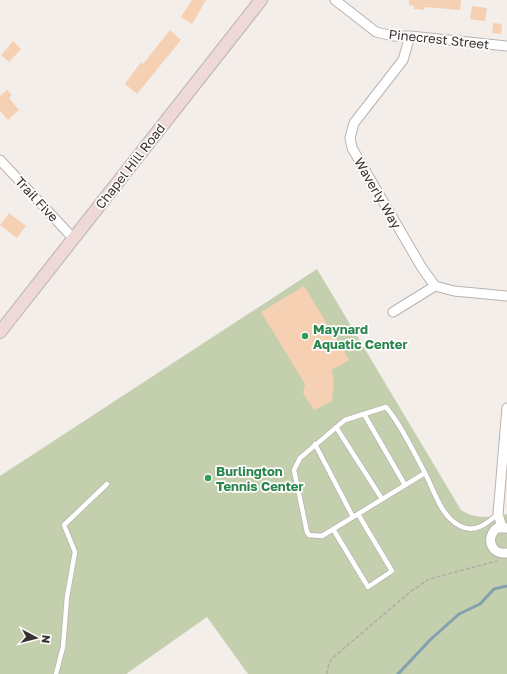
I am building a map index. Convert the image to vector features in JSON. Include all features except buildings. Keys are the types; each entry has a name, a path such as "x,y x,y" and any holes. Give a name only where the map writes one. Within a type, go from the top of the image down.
{"main road":[{"name":"Chapel Hill Road","path":"0,332 261,0"}],"street":[{"name":"Pinecrest Street","path":"335,0 376,32 393,36 410,36 507,46"},
{"name":"Waverly Way","path":"410,36 403,60 354,123 350,138 352,148 362,167 422,268 435,286"},
{"name":"Trail Five","path":"0,160 73,238"},
{"path":"393,312 435,286 454,291 507,296"},
{"path":"507,408 498,514 504,528 497,528 491,534 490,543 494,550 507,554"}],"lane":[{"path":"425,473 322,536 309,535 307,532 296,486 294,470 300,458 345,420 386,407 425,473 442,508 453,521 460,527 472,529 483,526 498,514"},
{"path":"364,414 405,485"},
{"path":"336,427 382,499"},
{"path":"315,444 352,517"},
{"path":"56,674 63,647 67,597 74,552 64,525 107,484"},
{"path":"333,529 368,587 392,571 358,514"}],"path":[{"path":"326,674 329,663 335,656 410,592 429,579 500,561"}],"green space":[{"path":"317,269 461,510 472,515 483,517 507,514 507,674 248,674 207,617 126,674 0,674 0,476"}],"waterway":[{"path":"398,674 430,640 459,614 480,604 494,589 507,586"}],"place":[{"name":"Maynard Aquatic Center","path":"305,336"},
{"name":"Burlington Tennis Center","path":"208,478"}]}
